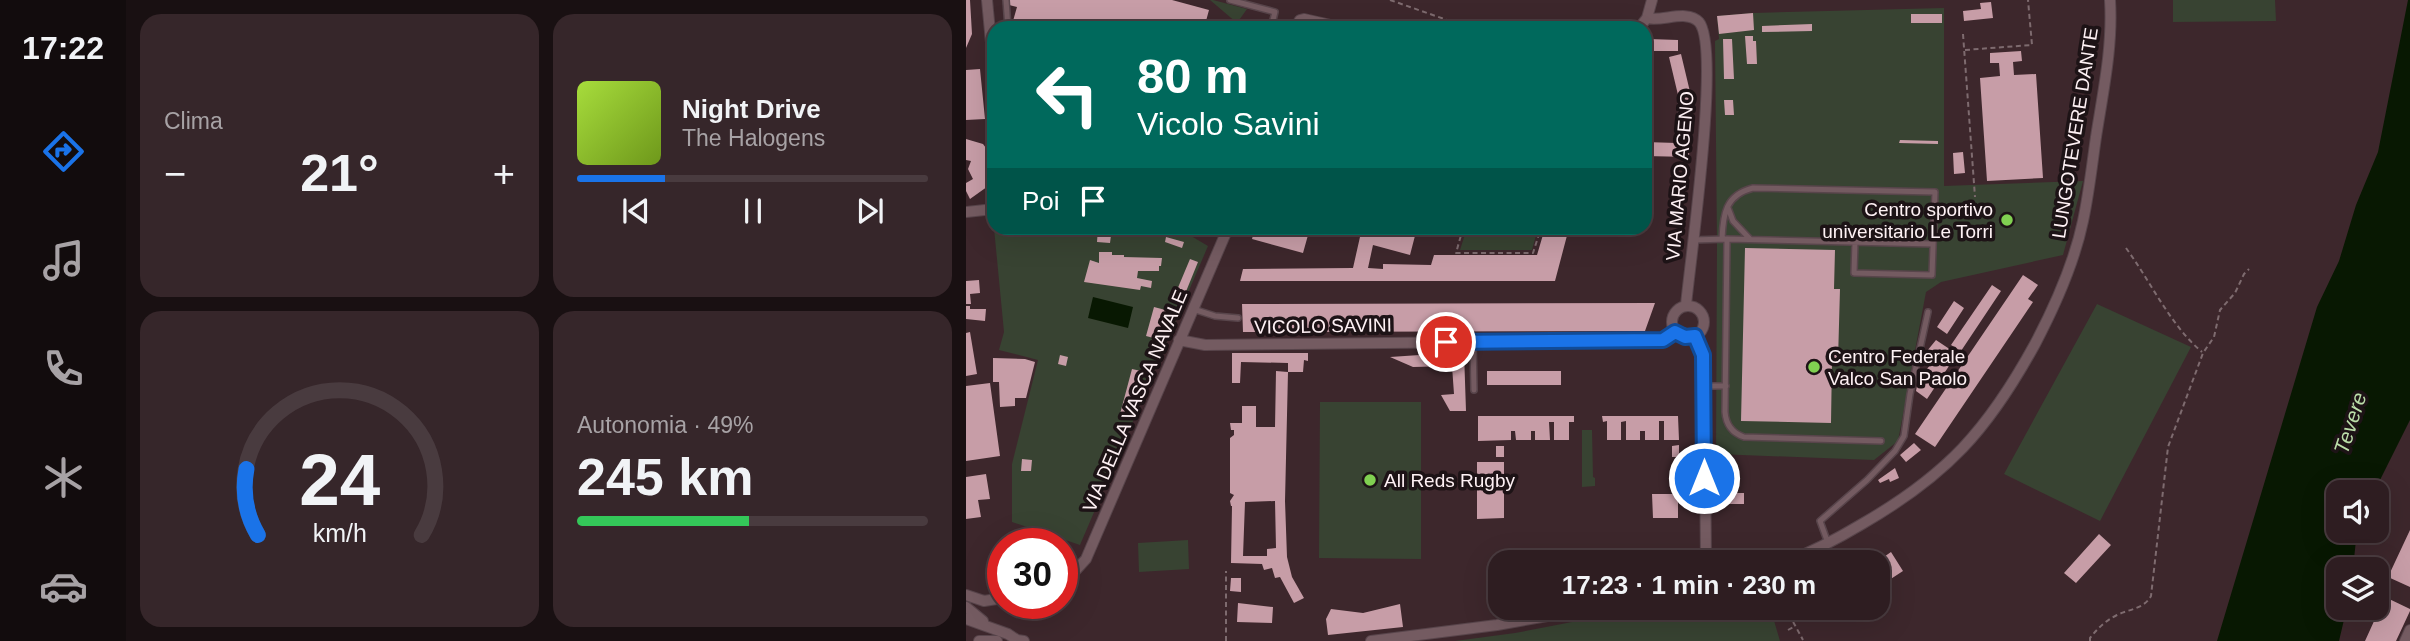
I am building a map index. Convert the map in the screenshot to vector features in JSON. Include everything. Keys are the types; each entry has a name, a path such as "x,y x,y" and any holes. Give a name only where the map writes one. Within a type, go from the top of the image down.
{"street":[{"path":"987,0 989,21"},
{"path":"1645,21 1652,0"},
{"name":"LUNGOTEVERE DANTE","path":"1813,550 1900,502 1952,460 2001,402 2050,315 2083,222 2108,61 2110,0"},
{"name":"VIA MARIO AGENO","path":"1647,18 1696,19 1703,30 1706,52 1705,135 1686,305"},
{"path":"966,212 987,210"},
{"name":"VIA DELLA VASCA NAVALE","path":"1078,566 1086,559 1225,235"},
{"path":"1686,305 1697,308 1703,317 1703,328 1695,336 1685,337 1675,332 1671,323 1674,313 1686,305"},
{"name":"VICOLO SAVINI","path":"1179,340 1205,345 1663,340 1675,332"},
{"path":"1695,336 1703,355 1706,550"},
{"path":"966,594 987,601"},
{"path":"966,607 989,626 1014,641 1024,641"},
{"path":"966,619 989,626"},
{"path":"1371,641 1525,620"},
{"path":"2405,641 2410,630"},
{"path":"979,641 997,641"}],"lane":[{"path":"1006,0 1008,21"},
{"path":"1230,0 1275,12 1273,21"},
{"path":"1855,242 1854,272 1932,275 1935,192 1753,188 1737,195 1723,213 1726,421 1736,434 1744,437 1881,441"},
{"path":"1728,208 1733,221 1750,239"},
{"path":"1692,240 1933,244"},
{"path":"1192,309 1215,316 1238,318"},
{"path":"1828,543 1820,521 1867,481 1895,451 1904,436 1928,312"},
{"path":"1473,342 1474,390"},
{"path":"1704,386 1726,386"}],"path":[{"path":"1390,0 1452,21"},
{"path":"1964,50 2032,45 2028,0"},
{"path":"1963,34 1975,197"},
{"path":"1461,235 1456,253 1533,253 1539,235"},
{"path":"2126,248 2165,307 2203,353"},
{"path":"2090,641 2103,623 2148,602 2151,596 2160,533 2159,516 2165,457 2203,353 2214,337 2220,310 2235,293 2249,269"},
{"path":"1226,572 1226,641"},
{"path":"1792,620 1803,640"},
{"path":"1788,630 1795,626"}],"shaded area":[{"path":"1210,0 1247,9 1238,21 1235,21"},
{"path":"2173,0 2275,0 2276,21 2173,22"},
{"path":"1944,8 1944,186 2083,181 2063,255 1941,282 1926,292 1898,441 1874,460 1716,454 1717,16"},
{"path":"995,235 1189,235 1208,246 1080,545 1078,528 1030,528 1012,522 1012,464 1038,360 999,350 1004,332"},
{"path":"1465,235 1536,235 1532,250 1460,250"},
{"path":"2097,304 2191,347 2100,521 2004,474"},
{"name":"All Reds Rugby","path":"1320,402 1421,402 1421,559 1319,558"},
{"path":"1582,430 1592,430 1595,486 1582,487"},
{"path":"1188,540 1189,569 1139,572 1138,543"},
{"path":"1582,620 1774,620 1780,641 1455,641"}],"water":[{"name":"Tevere","path":"2410,0 2410,420 2380,480 2326,480 2326,543 2356,543 2354,557 2326,557 2326,620 2344,620 2339,641 2217,641 2317,307 2339,261 2356,205 2378,152"},
{"path":"1093,297 1133,307 1128,328 1088,318"}],"building":[{"path":"966,0 970,0 972,34 966,48"},
{"path":"1010,0 1172,0 1209,10 1206,21 1013,21 1017,7 1009,5"},
{"path":"1991,2 1993,18 1964,21 1963,11 1981,9 1980,3"},
{"path":"1753,13 1754,30 1719,34 1717,16"},
{"path":"1911,14 1942,14 1942,23 1911,23"},
{"path":"1812,24 1812,31 1762,32 1762,26"},
{"path":"1745,36 1753,36 1753,41 1756,41 1757,64 1747,64"},
{"path":"1652,39 1678,40 1678,51 1652,51"},
{"path":"1723,39 1732,39 1734,79 1724,79"},
{"path":"2021,51 2022,61 2013,62 2014,75 2036,74 2043,178 1987,181 1980,78 2000,76 1999,63 1990,63 1990,53"},
{"path":"1681,54 1691,96 1689,157 1652,156 1652,142 1677,143 1678,95 1669,57"},
{"path":"980,69 985,119 966,120 966,70"},
{"path":"1724,100 1733,100 1734,115 1725,115"},
{"path":"966,139 983,144 987,155 987,187 970,199 966,183 973,179 968,169 971,161 966,160"},
{"path":"1900,140 1938,141 1938,144 1899,143"},
{"path":"1963,152 1965,173 1954,174 1953,153"},
{"path":"1098,235 1111,235 1110,243 1097,242"},
{"path":"1253,235 1308,235 1303,253 1252,239"},
{"path":"1360,235 1415,235 1410,255 1373,245 1368,268 1383,269 1383,264 1431,265 1434,255 1537,255 1543,235 1567,235 1555,281 1240,281 1243,269 1353,268"},
{"path":"1166,237 1184,242 1182,248 1165,242"},
{"path":"1745,248 1835,250 1834,289 1840,289 1838,360 1832,360 1831,423 1741,421"},
{"path":"1099,252 1112,252 1112,255 1124,257 1162,258 1161,266 1159,271 1138,271 1137,278 1152,281 1151,288 1141,286 1140,290 1084,282 1090,260 1099,263"},
{"path":"1190,259 1198,262 1185,294 1177,290"},
{"path":"2023,275 2038,285 2028,299 2033,302 1935,447 1915,434"},
{"path":"979,280 980,293 970,294 971,304 966,304 966,281"},
{"path":"1992,285 2001,291 1961,351 1951,345"},
{"path":"1954,301 1964,308 1947,334 1937,327"},
{"path":"1655,303 1645,331 1243,332 1242,304"},
{"path":"966,306 970,306 970,309 986,309 985,321 966,319"},
{"path":"1154,307 1173,312 1165,341 1146,336"},
{"path":"970,332 977,374 966,376 966,333"},
{"path":"1936,340 1957,354 1927,399 1916,391 1918,381 1930,365 1927,351"},
{"path":"1464,352 1466,411 1450,411 1441,395 1454,394 1452,366 1413,367 1390,357"},
{"path":"1232,353 1308,353 1308,361 1304,360 1303,372 1288,372 1288,363 1241,362 1240,383 1232,383"},
{"path":"1060,355 1068,357 1066,366 1058,364"},
{"path":"993,358 1035,362 1026,398 1015,398 1015,406 1000,407 999,382 993,382"},
{"path":"1132,369 1141,371 1129,416 1120,414"},
{"path":"1276,371 1288,372 1285,501 1287,557 1292,577 1304,598 1294,603 1280,577 1275,578 1272,568 1264,570 1262,564 1231,563 1230,501 1234,495 1230,493 1230,438 1234,435 1234,430 1231,430 1230,423 1242,423 1242,406 1256,406 1256,427 1275,427","holes":["1275,501 1276,548 1267,549 1267,556 1243,556 1245,502"]},
{"path":"1487,371 1561,371 1561,385 1487,385"},
{"path":"990,383 1000,456 966,461 966,386"},
{"path":"1478,416 1574,416 1574,422 1569,422 1569,440 1554,440 1554,422 1549,422 1550,440 1535,440 1535,431 1531,431 1531,440 1516,440 1515,431 1511,431 1511,440 1478,441"},
{"path":"1602,416 1678,416 1679,440 1664,440 1664,421 1659,421 1659,440 1645,440 1645,431 1640,431 1640,440 1626,440 1626,421 1621,422 1621,440 1607,440 1607,421 1603,422"},
{"path":"1914,443 1921,450 1906,462 1900,455"},
{"path":"1679,445 1679,457 1672,457 1672,446"},
{"path":"1496,446 1504,446 1504,457 1496,457"},
{"path":"1022,459 1032,460 1031,471 1021,471"},
{"path":"1477,462 1504,462 1504,518 1477,519"},
{"path":"1895,468 1899,478 1880,483 1878,480"},
{"path":"986,474 990,499 978,500 981,517 966,519 966,477"},
{"path":"1719,493 1744,493 1744,504 1719,504"},
{"path":"1652,494 1678,494 1678,518 1653,518"},
{"path":"2410,530 2410,587 2389,577"},
{"path":"2099,534 2111,545 2076,583 2064,573"},
{"path":"1890,553 1903,571 1890,579"},
{"path":"1231,578 1241,578 1241,592 1230,591"},
{"path":"2389,599 2410,609 2396,641 2365,641 2375,620 2389,620"},
{"path":"1238,603 1273,607 1272,623 1237,622"},
{"path":"1400,604 1403,627 1328,635 1326,619 1331,609 1363,613"}],"place":[{"name":"Centro sportivo universitario Le Torri","path":"2007,220"},
{"name":"Centro Federale Valco San Paolo","path":"1814,367"},
{"name":"All Reds Rugby","path":"1370,480"}],"route":[{"path":"1446,342 1663,340 1675,332 1679,336 1695,336 1703,355 1704,478"}]}
